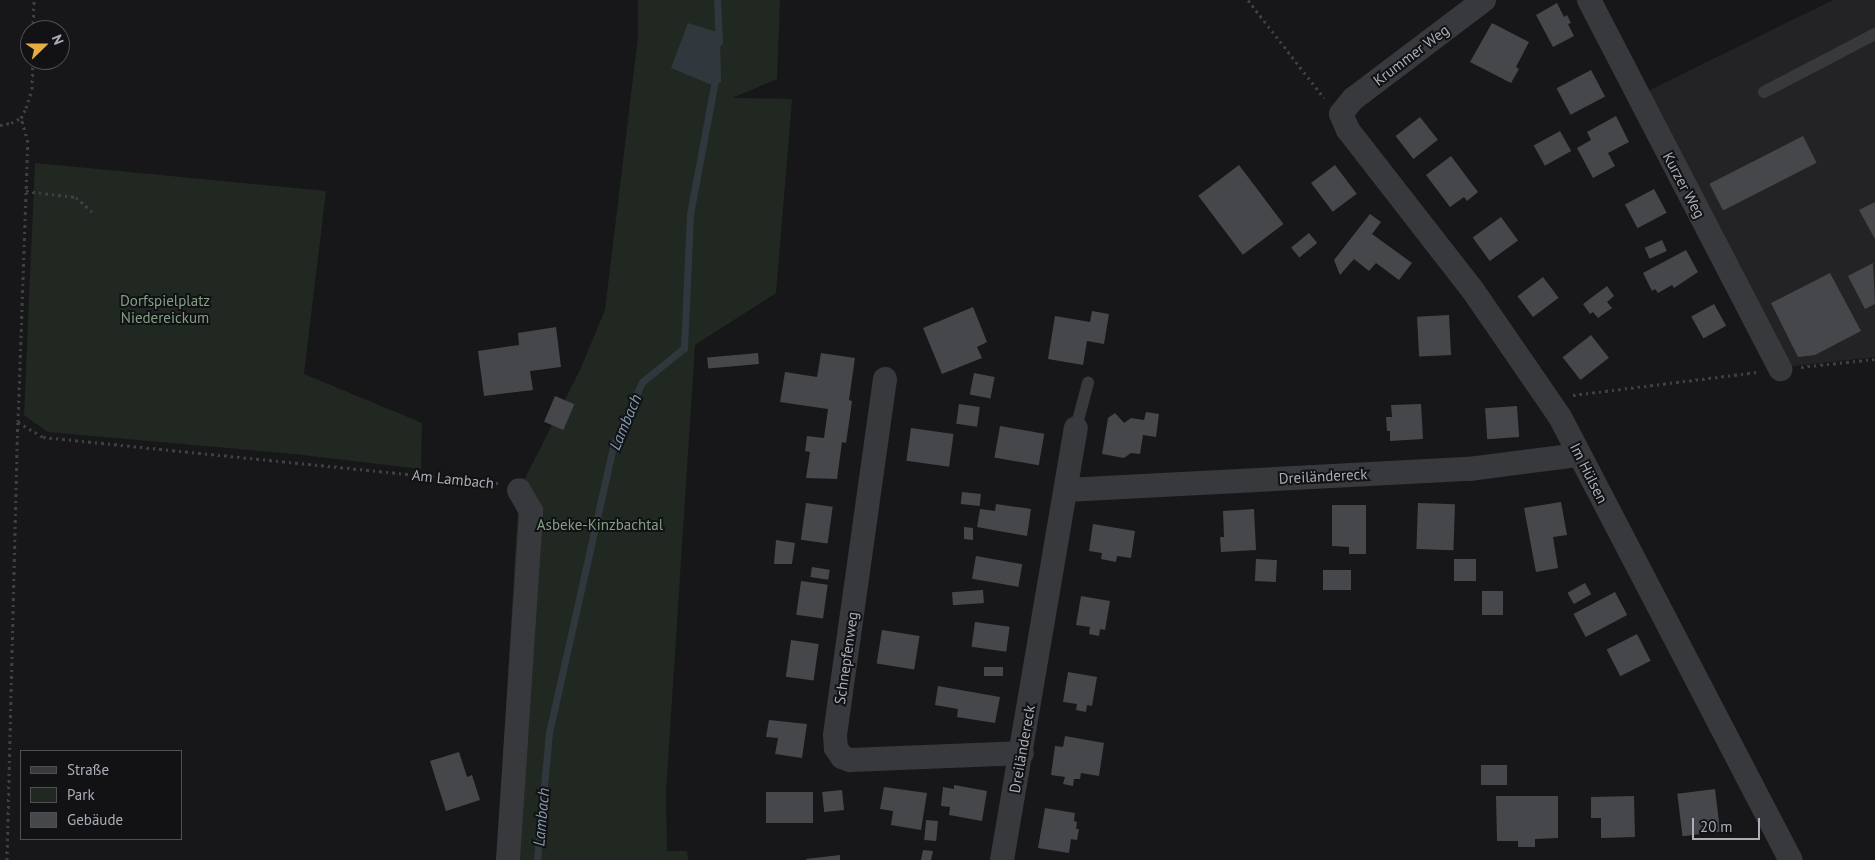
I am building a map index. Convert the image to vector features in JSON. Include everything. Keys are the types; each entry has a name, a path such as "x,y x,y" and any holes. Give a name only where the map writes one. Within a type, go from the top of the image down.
{"street":[{"name":"Krummer Weg","path":"1341,114 1353,99 1484,0"},
{"name":"Kurzer Weg","path":"1589,0 1780,370"},
{"name":"Im Hülsen","path":"1341,114 1348,130 1472,289 1548,398 1791,860"},
{"name":"Schnepfenweg","path":"885,379 835,735 836,748 842,757 850,760 1022,753"},
{"name":"Dreiländereck","path":"1002,860 1022,753 1076,428"},
{"name":"Dreiländereck","path":"1066,490 1469,469 1579,455"},
{"path":"508,860 531,511 519,490"}],"lane":[{"path":"1764,92 1875,34"},
{"path":"1076,428 1088,383"}],"path":[{"path":"34,0 34,20"},
{"path":"1248,0 1317,91 1341,114"},
{"path":"7,860 18,422 28,142 21,118 32,89 32,70"},
{"path":"0,125 11,123 21,118"},
{"path":"26,190 76,197 92,212"},
{"path":"1548,398 1875,359"},
{"name":"Am Lambach","path":"18,422 43,437 495,482 519,490"}],"shaded area":[{"path":"1833,0 1875,0 1875,357 1786,367 1644,93"},
{"path":"688,23 720,33 721,82 712,85 671,68"}],"green space":[{"name":"Asbeke-Kinzbachtal","path":"638,0 780,0 777,79 732,98 792,99 776,293 695,345 666,792 667,851 687,851 688,860 497,860 519,490 580,370 605,310 638,37"},
{"name":"Dorfspielplatz Niedereickum","path":"35,163 326,191 304,374 422,423 421,469 294,454 48,432 24,415"}],"building":[{"path":"1557,3 1564,17 1567,15 1571,23 1568,24 1574,36 1553,47 1536,15"},
{"path":"1492,23 1529,42 1516,67 1519,69 1511,83 1470,62"},
{"path":"1591,70 1605,96 1571,115 1557,88"},
{"path":"1616,116 1629,142 1608,153 1615,166 1593,178 1577,148 1591,140 1587,132"},
{"path":"1420,117 1438,140 1413,159 1396,136"},
{"path":"1560,131 1571,151 1545,166 1534,146"},
{"path":"1803,136 1817,163 1723,210 1709,184"},
{"path":"1451,156 1478,192 1467,201 1464,197 1450,207 1426,175"},
{"path":"1239,165 1284,224 1243,255 1198,196"},
{"path":"1335,165 1357,194 1333,212 1311,183"},
{"path":"1654,189 1667,213 1638,228 1625,204"},
{"path":"1875,202 1875,239 1859,210"},
{"path":"1370,214 1381,222 1372,234 1412,263 1399,280 1376,263 1369,271 1354,259 1340,275 1334,260"},
{"path":"1501,217 1518,240 1490,261 1473,238"},
{"path":"1309,233 1317,243 1299,258 1291,247"},
{"path":"1662,240 1667,251 1650,259 1645,248"},
{"path":"1686,250 1698,272 1674,288 1672,285 1658,293 1655,289 1652,291 1643,273"},
{"path":"1873,263 1875,304 1865,309 1848,276"},
{"path":"1830,273 1861,331 1815,355 1798,357 1771,303"},
{"path":"1543,277 1559,298 1533,317 1517,296"},
{"path":"1607,286 1614,296 1607,302 1612,308 1598,318 1593,312 1590,314 1583,304"},
{"path":"1714,304 1726,326 1703,338 1691,317"},
{"path":"973,307 987,342 977,347 982,358 942,374 923,328"},
{"path":"1092,311 1109,314 1104,344 1087,341 1083,365 1048,359 1055,316 1090,322"},
{"path":"1449,315 1451,355 1419,357 1417,317"},
{"path":"556,327 561,367 530,371 533,390 484,396 478,351 519,345 518,333"},
{"path":"1591,335 1609,358 1580,380 1563,357"},
{"path":"758,353 759,364 708,368 707,357"},
{"path":"821,353 855,358 849,400 852,401 849,423 846,443 842,442 837,479 806,478 810,452 805,451 807,436 824,438 828,409 780,402 785,372 817,377"},
{"path":"974,373 995,377 990,399 970,395"},
{"path":"555,396 574,404 563,430 544,422"},
{"path":"959,404 980,407 977,427 956,424"},
{"path":"1421,404 1423,439 1390,441 1390,431 1387,431 1386,417 1392,417 1391,405"},
{"path":"1517,406 1519,437 1487,439 1485,408"},
{"path":"1146,412 1159,414 1156,437 1143,435 1140,454 1131,453 1124,458 1102,454 1108,418 1115,413 1124,423 1131,418 1144,420"},
{"path":"1000,426 1044,434 1039,465 994,458"},
{"path":"911,428 954,434 949,467 906,461"},
{"path":"962,492 981,494 980,506 961,504"},
{"path":"1561,502 1567,535 1553,537 1558,568 1536,572 1524,508"},
{"path":"806,503 833,507 828,543 801,540"},
{"path":"1418,503 1455,504 1453,550 1416,549"},
{"path":"996,504 1031,509 1027,536 977,527 980,509 995,511"},
{"path":"1332,505 1366,505 1366,554 1349,554 1349,547 1332,546"},
{"path":"1254,509 1256,550 1221,552 1220,537 1224,537 1223,511"},
{"path":"1093,524 1135,531 1131,558 1117,556 1116,562 1101,559 1102,553 1089,551"},
{"path":"964,527 973,528 973,540 964,539"},
{"path":"776,540 795,543 792,564 774,564"},
{"path":"976,556 1022,564 1018,587 972,579"},
{"path":"1256,559 1277,560 1276,582 1255,581"},
{"path":"1454,559 1476,559 1476,581 1454,581"},
{"path":"812,567 830,570 828,580 810,577"},
{"path":"1323,570 1351,570 1351,590 1323,590"},
{"path":"801,581 828,585 823,618 796,615"},
{"path":"1585,583 1591,594 1574,604 1568,593"},
{"path":"983,590 984,603 953,605 952,592"},
{"path":"1482,591 1503,591 1503,615 1482,615"},
{"path":"1615,592 1627,615 1586,637 1574,614"},
{"path":"1081,596 1110,601 1105,630 1100,629 1099,636 1089,634 1090,627 1076,625"},
{"path":"975,622 1010,627 1006,652 972,647"},
{"path":"882,630 920,636 914,670 877,664"},
{"path":"1637,634 1651,661 1620,676 1607,649"},
{"path":"791,640 819,644 814,681 786,677"},
{"path":"984,667 1003,667 1003,676 984,676"},
{"path":"1068,672 1097,677 1092,706 1087,705 1086,712 1076,710 1077,704 1063,702"},
{"path":"938,686 1000,697 995,723 957,717 958,709 935,705"},
{"path":"769,720 807,724 802,758 775,754 778,738 766,737"},
{"path":"1065,736 1104,743 1099,776 1081,773 1080,779 1074,779 1073,786 1063,784 1065,777 1051,775 1055,746 1063,747"},
{"path":"459,752 467,777 472,775 480,800 446,811 430,761"},
{"path":"1481,765 1507,765 1507,785 1481,785"},
{"path":"954,785 987,791 982,821 949,815 950,807 941,806 943,787 954,789"},
{"path":"884,787 927,793 921,830 891,825 893,811 880,809"},
{"path":"1715,789 1720,832 1683,836 1677,794"},
{"path":"842,790 844,810 824,812 822,792"},
{"path":"766,792 813,792 813,823 766,823"},
{"path":"1496,796 1558,796 1558,838 1535,839 1535,847 1518,847 1518,841 1497,841"},
{"path":"1634,796 1635,837 1601,838 1601,818 1591,818 1591,797"},
{"path":"1045,808 1075,813 1076,829 1079,829 1077,840 1071,839 1069,853 1038,848"},
{"path":"926,820 938,821 936,841 924,840"},
{"path":"923,850 933,851 931,860 921,860"},
{"path":"840,855 840,860 806,860 806,859"}],"waterway":[{"name":"Lambach","path":"717,0 719,42"},
{"name":"Lambach","path":"537,860 549,733 614,443 642,382 684,348 690,214 716,75"}]}
